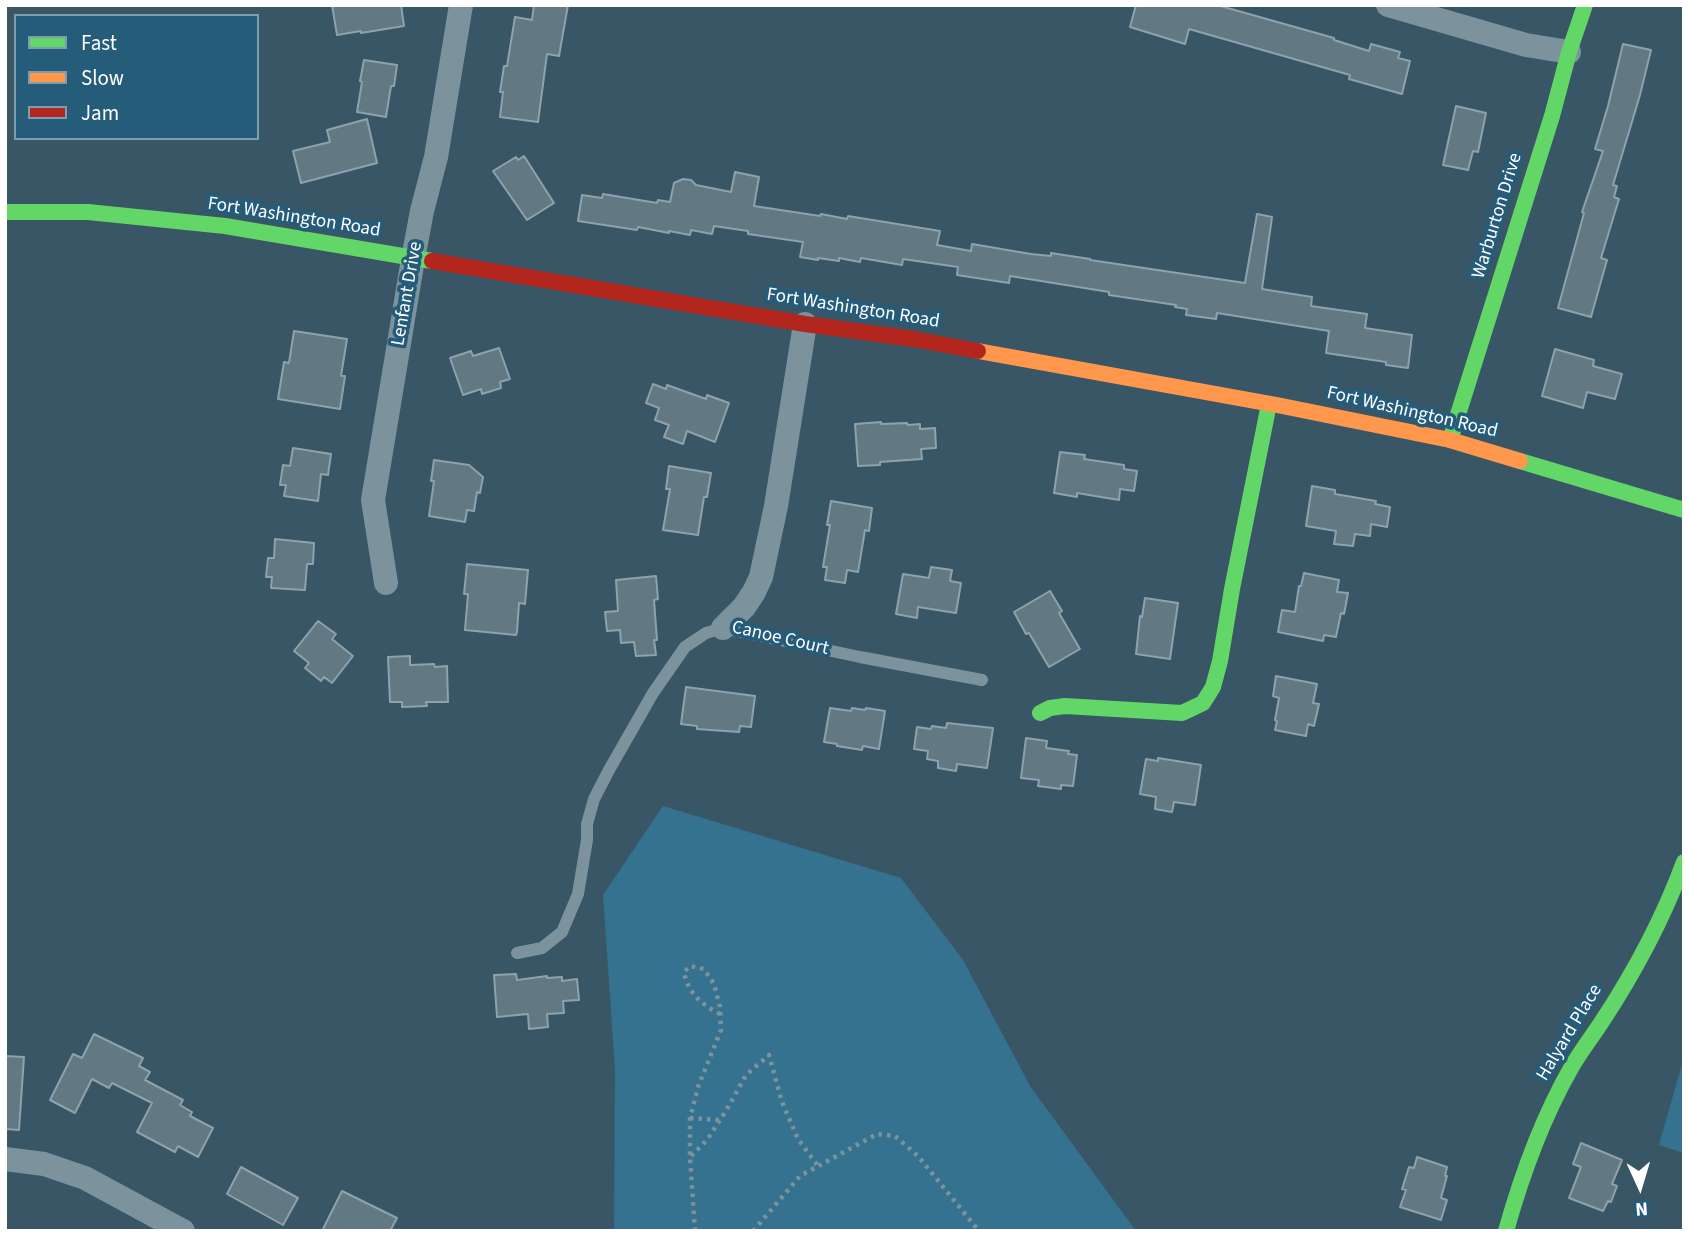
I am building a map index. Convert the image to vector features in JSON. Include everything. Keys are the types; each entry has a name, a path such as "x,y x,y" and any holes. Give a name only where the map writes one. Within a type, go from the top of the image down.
{"street":[{"name":"Lenfant Drive","path":"386,583 373,500 413,259 436,157 461,5"},
{"path":"1388,5 1526,45 1569,52"},
{"name":"Warburton Drive","path":"1450,440 1585,5"},
{"name":"Fort Washington Road","path":"5,212 88,212 225,226 805,324 913,339 1450,440 1684,510"},
{"name":"Canoe Court","path":"723,628 744,607 761,576 776,506 805,324"},
{"path":"1040,713 1050,708 1065,706 1182,713 1203,703 1213,687 1220,661 1231,589 1269,404"},
{"name":"Halyard Place","path":"1506,1231 1517,1191 1543,1122 1570,1070 1636,963 1658,922 1684,862"},
{"path":"5,1159 44,1164 85,1178 183,1231"}],"lane":[{"name":"Canoe Court","path":"723,628 982,680"},
{"path":"517,953 542,948 562,932 578,894 587,824 594,799 609,770 653,693 685,647 706,633 723,628"}],"path":[{"path":"695,1231 690,1118 698,1087 720,1030 720,1014 714,984 704,969 690,966 684,972 693,995 720,1014"},
{"path":"690,1157 707,1140 746,1075 769,1055 782,1102 798,1139 818,1166"},
{"path":"690,1118 720,1120"},
{"path":"753,1231 800,1176 877,1134 895,1136 918,1156 979,1231"}],"shaded area":[{"path":"663,806 901,878 963,960 1030,1086 1136,1231 614,1231 615,1070 603,895"},
{"path":"1684,1057 1684,1153 1659,1145"}],"building":[{"path":"332,5 401,5 404,26 337,35"},
{"path":"534,5 568,5 559,56 547,54 538,122 500,117 503,92 500,92 515,17 532,20"},
{"path":"1136,5 1217,5 1334,38 1369,51 1371,44 1400,52 1398,58 1410,61 1402,94 1349,79 1350,75 1189,29 1185,44 1130,27"},
{"path":"1623,44 1651,50 1613,185 1617,186 1614,197 1619,199 1601,258 1607,260 1591,317 1558,308 1584,213 1582,212 1603,151 1595,149"},
{"path":"364,60 397,65 386,117 357,112"},
{"path":"1456,106 1486,113 1478,152 1473,151 1468,170 1443,165"},
{"path":"367,119 377,163 301,183 293,151 330,142 327,130"},
{"path":"524,156 554,203 527,220 493,171 516,157 518,160"},
{"path":"735,172 759,177 754,206 847,219 848,216 940,231 937,245 971,251 972,244 1031,254 1051,256 1051,253 1245,283 1257,214 1272,217 1262,289 1312,297 1311,306 1367,314 1365,328 1412,335 1408,368 1326,353 1329,331 1217,313 1216,319 1186,315 1187,309 1175,307 1176,305 1109,295 1109,292 1010,276 1009,283 957,275 958,267 903,259 902,265 861,258 860,262 839,258 839,261 800,257 803,242 714,226 712,234 691,230 690,235 578,221 582,195 602,198 603,194 657,203 658,200 670,202 674,183 683,179 691,180 696,185 731,192"},
{"path":"294,331 347,339 341,376 345,376 340,409 278,399 284,362 289,363"},
{"path":"499,348 510,379 500,382 501,388 482,394 481,389 463,395 450,358 471,351 473,356"},
{"path":"1555,349 1594,360 1593,366 1622,374 1615,399 1587,392 1583,408 1542,396"},
{"path":"653,384 666,389 667,385 706,399 707,395 729,403 715,442 687,431 683,444 664,437 669,425 655,420 659,408 646,403"},
{"path":"855,424 920,424 920,429 935,428 936,448 921,449 922,459 858,466"},
{"path":"293,448 331,454 328,475 321,474 318,501 284,496 286,485 280,485 283,465 290,466"},
{"path":"1060,452 1085,455 1084,459 1124,465 1124,469 1137,471 1134,491 1120,489 1119,500 1077,493 1077,497 1054,493"},
{"path":"434,460 469,465 483,477 474,511 467,510 465,522 429,516"},
{"path":"669,466 711,473 698,535 663,530 670,489 666,489"},
{"path":"1312,486 1335,490 1335,494 1376,501 1375,504 1390,507 1387,527 1371,524 1370,536 1355,534 1353,546 1334,544 1336,531 1306,526"},
{"path":"831,501 872,508 869,531 865,530 858,572 847,570 845,583 825,580 827,567 823,567"},
{"path":"275,539 314,543 313,564 307,564 305,590 271,588 272,577 266,577 268,558 274,558"},
{"path":"467,564 528,570 525,604 519,603 516,635 465,630"},
{"path":"931,567 952,570 950,581 961,583 956,613 918,607 917,618 896,614 903,574 929,578"},
{"path":"1304,573 1339,580 1337,592 1348,593 1336,637 1324,635 1323,641 1278,632 1282,610 1295,612"},
{"path":"656,576 656,655 636,656 634,642 621,643 620,630 607,631 605,612 618,611 616,580"},
{"path":"1050,591 1062,611 1059,613 1080,649 1049,667 1014,612"},
{"path":"1145,598 1178,603 1170,659 1136,654"},
{"path":"318,621 336,634 332,639 353,656 332,683 324,677 321,681 305,668 309,663 294,651"},
{"path":"410,656 410,665 447,666 448,702 426,702 427,706 402,707 402,702 390,702 388,657"},
{"path":"1276,676 1317,684 1313,703 1319,704 1314,726 1308,724 1306,736 1275,730 1279,698 1273,696"},
{"path":"686,687 755,696 751,727 740,726 739,732 697,729 697,726 681,724"},
{"path":"830,708 885,711 879,749 863,746 862,750 824,742"},
{"path":"947,723 993,728 987,768 957,764 956,771 938,768 938,761 927,759 928,751 914,749 917,727 946,728"},
{"path":"1026,738 1047,741 1046,748 1069,751 1068,754 1077,755 1073,786 1061,785 1061,789 1038,786 1039,780 1021,778"},
{"path":"1158,758 1201,765 1195,805 1174,802 1172,812 1155,809 1156,797 1140,794 1146,759 1158,761"},
{"path":"516,974 517,980 547,976 562,977 562,981 577,979 579,1000 563,1001 564,1013 547,1014 548,1027 529,1029 528,1014 497,1017 494,975"},
{"path":"94,1034 143,1058 139,1066 150,1072 145,1080 183,1100 180,1105 192,1112 190,1116 213,1128 198,1157 178,1146 175,1152 137,1132 152,1103 112,1083 109,1088 92,1079 75,1113 50,1100 73,1054 82,1058"},
{"path":"5,1056 24,1057 19,1130 5,1129"},
{"path":"1581,1143 1622,1160 1612,1184 1617,1186 1611,1202 1608,1201 1603,1211 1569,1198 1581,1167 1573,1164"},
{"path":"1417,1157 1447,1167 1441,1198 1447,1200 1441,1220 1400,1207 1406,1190 1402,1189 1409,1167 1414,1168"},
{"path":"241,1167 298,1198 283,1225 227,1194"},
{"path":"342,1191 397,1218 390,1231 322,1231"}],"traffic: fast":[{"path":"1450,440 1585,5"},
{"path":"5,212 88,212 225,226 432,261"},
{"path":"1040,713 1050,708 1065,706 1182,713 1203,703 1213,687 1220,661 1269,404"},
{"path":"1520,461 1684,510"},
{"path":"1506,1231 1526,1168 1551,1107 1574,1062 1636,965 1667,904 1684,862"}],"traffic: slow":[{"path":"978,351 1277,405 1450,440 1520,461"}],"traffic: jam":[{"path":"432,261 978,351"}]}
